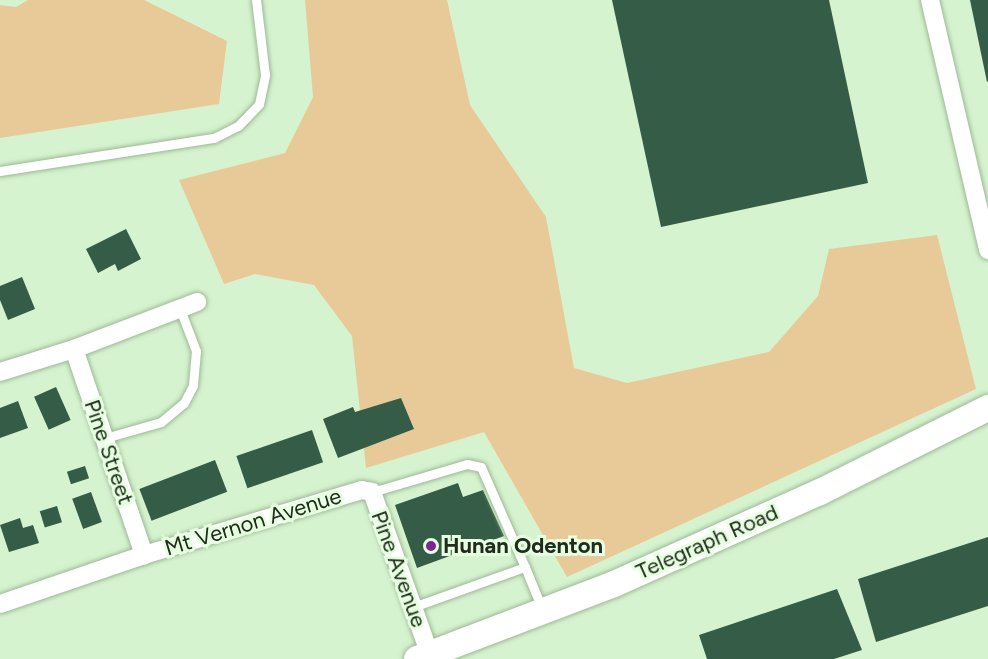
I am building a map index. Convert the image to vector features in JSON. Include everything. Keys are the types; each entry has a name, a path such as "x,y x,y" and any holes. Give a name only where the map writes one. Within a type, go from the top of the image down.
{"main road":[{"name":"Telegraph Road","path":"424,657 543,611 819,492 988,408"}],"street":[{"path":"930,0 986,230 988,250"},
{"path":"0,372 74,349 197,302"},
{"name":"Pine Street","path":"74,349 144,555"},
{"name":"Mt Vernon Avenue","path":"0,604 144,555 367,491"},
{"name":"Pine Avenue","path":"367,491 413,607 424,657"}],"lane":[{"path":"0,171 214,138 238,126 259,104 265,75 256,0"},
{"path":"105,438 161,422 184,403 193,385 196,351 180,309"},
{"path":"367,491 468,464 481,467 543,611"},
{"path":"413,607 525,567"}],"shaded area":[{"path":"28,0 144,0 227,41 219,104 0,138 0,5 16,7"},
{"path":"305,0 447,0 470,105 546,217 574,368 627,383 769,352 818,296 829,249 937,235 976,389 567,577 484,432 366,468 352,336 314,285 255,274 224,284 179,180 285,153 313,97"}],"building":[{"path":"612,0 829,0 868,183 661,227"},
{"path":"970,0 988,0 987,82"},
{"path":"126,229 141,259 118,271 115,264 98,273 86,249"},
{"path":"22,277 35,309 8,320 0,300 0,286"},
{"path":"56,387 71,420 49,430 34,397"},
{"path":"401,398 414,429 338,458 323,419 353,407 355,412"},
{"path":"18,401 28,428 0,438 0,408"},
{"path":"312,430 323,462 247,488 236,456"},
{"path":"215,460 227,492 152,521 139,489"},
{"path":"85,466 89,478 71,484 67,472"},
{"path":"458,483 463,497 483,490 504,536 417,568 395,505"},
{"path":"91,492 102,522 83,529 72,499"},
{"path":"57,506 62,522 45,528 40,511"},
{"path":"20,518 23,528 33,525 39,543 9,552 0,525"},
{"path":"988,537 988,606 876,642 858,579"},
{"path":"837,589 862,650 834,659 707,659 699,635"}],"place":[{"name":"Hunan Odenton","path":"431,546"}]}
